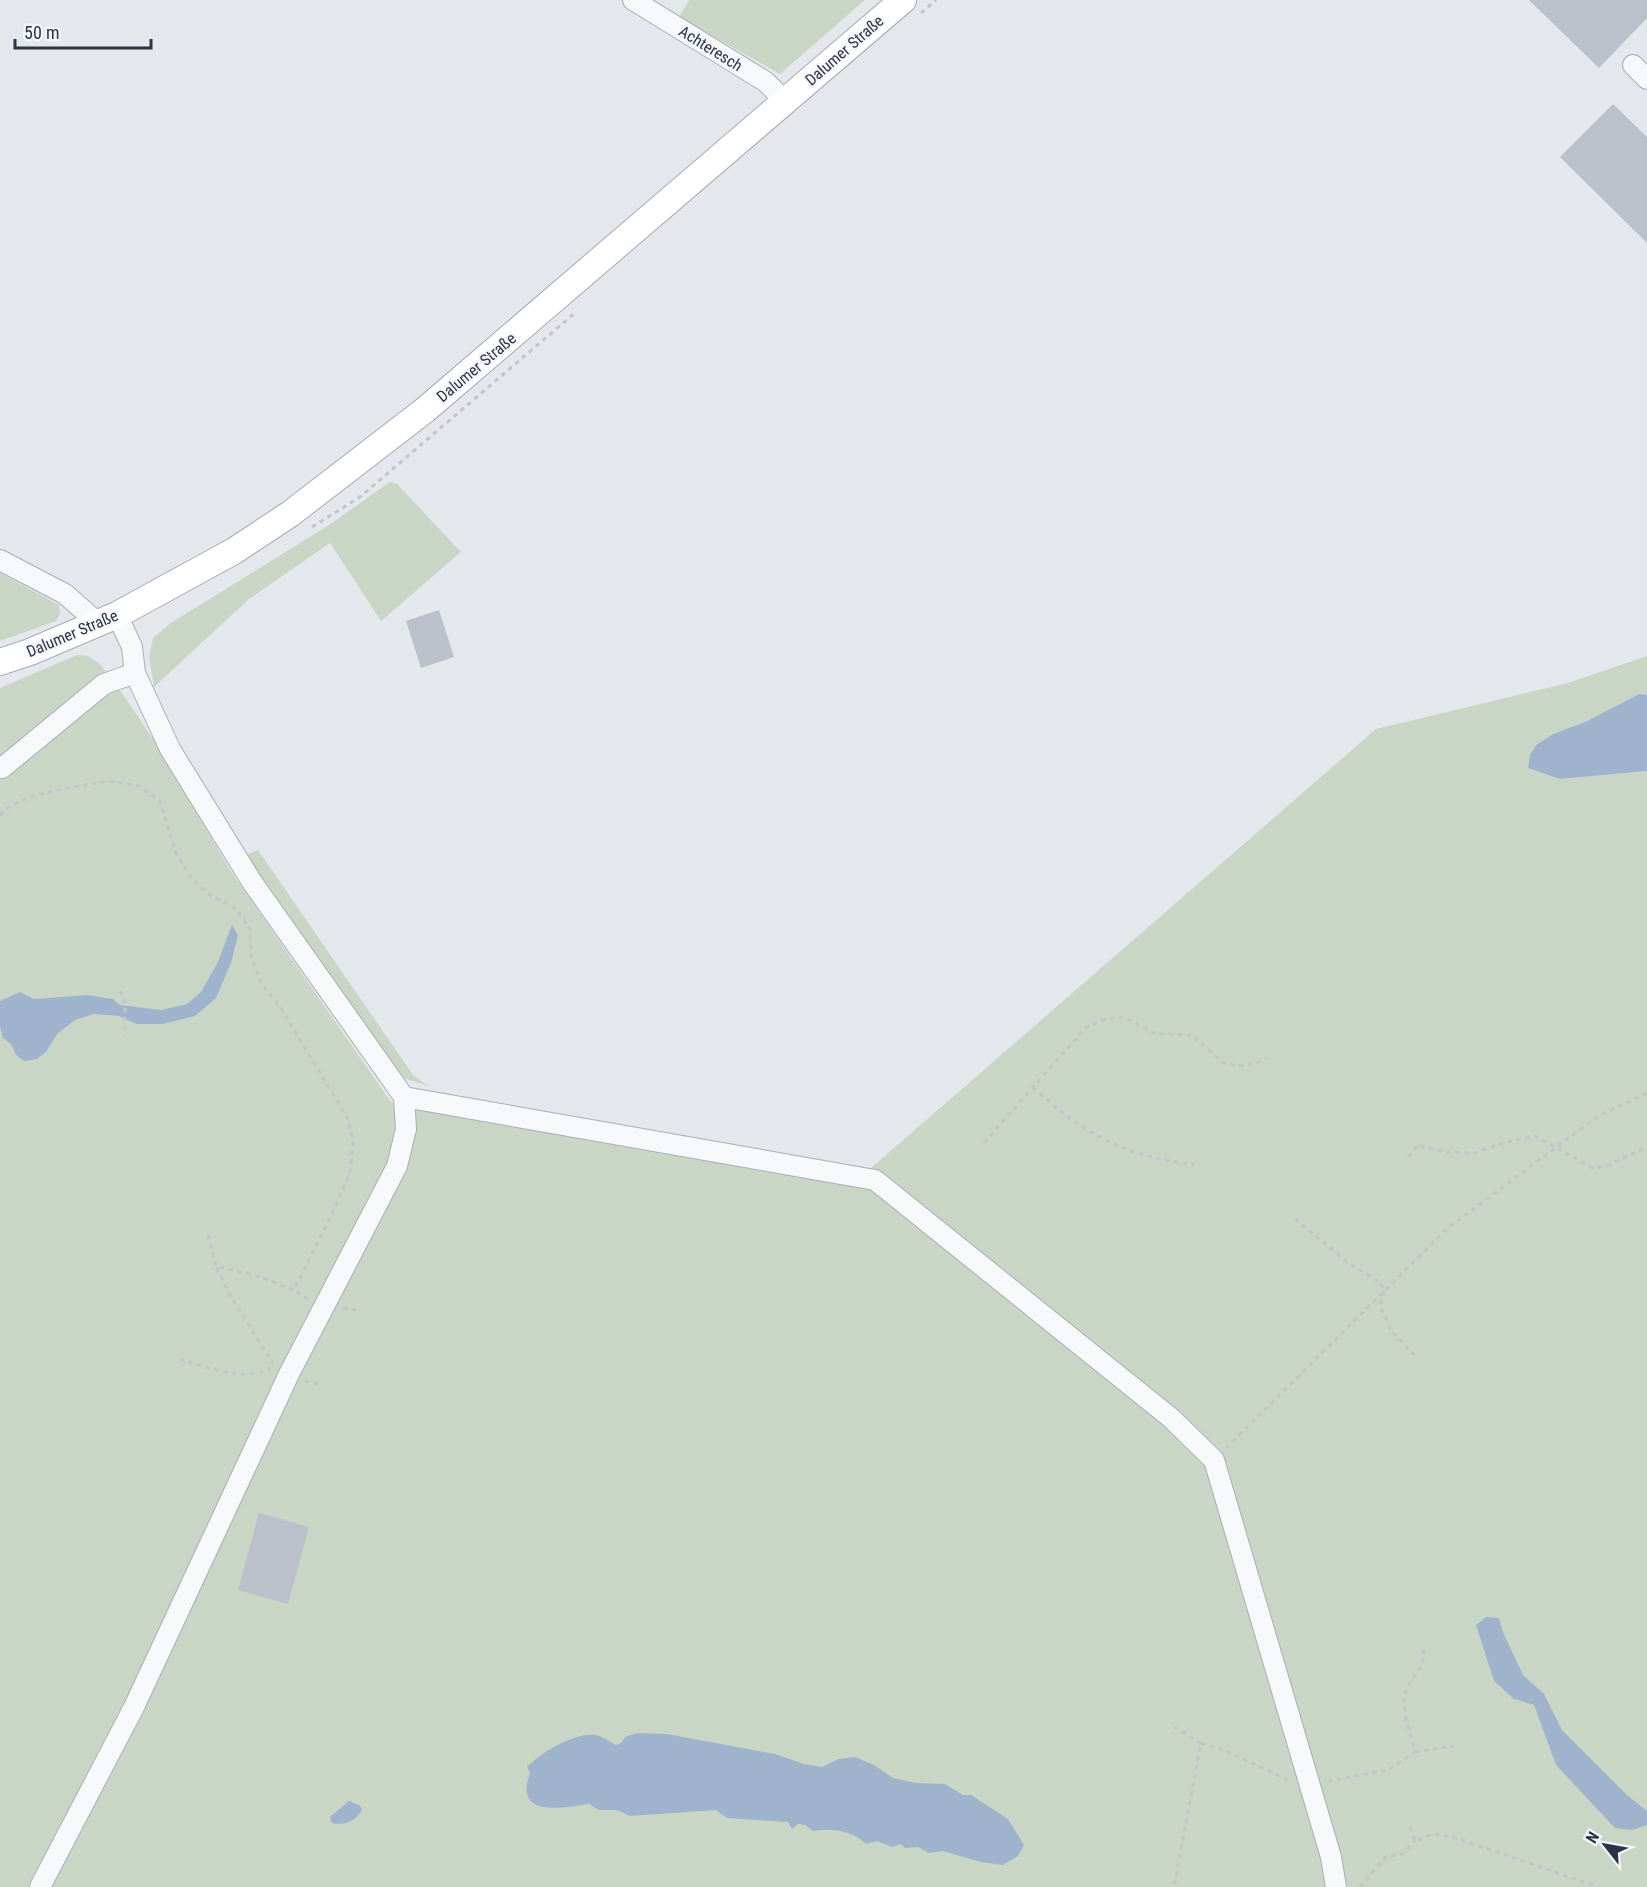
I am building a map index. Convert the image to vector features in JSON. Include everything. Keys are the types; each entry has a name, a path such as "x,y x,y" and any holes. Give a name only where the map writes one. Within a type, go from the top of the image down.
{"main road":[{"name":"Dalumer Straße","path":"0,662 108,620 234,551 290,514 425,410 903,0"}],"street":[{"name":"Achteresch","path":"633,0 766,82 785,101"},
{"path":"1633,65 1647,79"},
{"path":"0,560 65,594 108,620 132,647 135,673 170,749 252,882 404,1097 406,1129 397,1166 289,1374 134,1707 40,1887"},
{"path":"2,768 104,684 135,673"},
{"path":"404,1097 875,1180 1171,1418 1214,1460 1331,1857 1336,1887"}],"path":[{"path":"0,815 5,809 29,797 66,788 109,781 139,786 160,801 176,853 191,878 208,894 235,908 250,929 251,955 261,983 282,1010 348,1119 353,1143 350,1173 294,1290"},
{"path":"120,991 125,1001 125,1036"},
{"path":"984,1143 1086,1027 1106,1018 1124,1017 1156,1034 1192,1035 1222,1062 1238,1066 1257,1063 1267,1058"},
{"path":"1033,1087 1058,1111 1084,1129 1148,1156 1194,1165"},
{"path":"1214,1460 1448,1228 1598,1116 1647,1093"},
{"path":"1408,1157 1418,1145 1445,1152 1475,1153 1499,1144 1535,1136 1593,1168 1606,1166 1647,1148"},
{"path":"1295,1219 1347,1262 1378,1281 1385,1289"},
{"path":"180,1359 217,1370 243,1374 267,1370 275,1365 266,1355 235,1304 216,1266 208,1235"},
{"path":"216,1266 260,1277 294,1290 316,1304 356,1310"},
{"path":"1385,1289 1380,1305 1391,1331 1414,1355"},
{"path":"1415,1752 1403,1702 1406,1688 1420,1670 1425,1656 1423,1647"},
{"path":"1174,1727 1201,1743 1224,1750 1301,1786 1388,1770 1415,1752 1454,1746"},
{"path":"1174,1887 1201,1743"},
{"path":"1410,1827 1415,1841"},
{"path":"1360,1887 1386,1857 1402,1854 1415,1841 1434,1834 1453,1837 1599,1887"}],"green space":[{"path":"689,0 865,0 780,74 679,17"},
{"path":"390,482 397,484 461,552 381,621 330,543 249,599 154,687 149,657 153,638 171,623 326,527"},
{"path":"0,573 59,605 60,614 56,621 0,641"},
{"path":"77,655 88,656 99,663 122,693 155,742 232,873 391,1102 412,1108 813,1179 872,1187 870,1169 1376,729 1568,683 1647,656 1647,695 1639,694 1585,722 1553,734 1536,745 1560,779 1647,771 1647,1887 0,1887 0,688"},
{"path":"258,850 413,1075 428,1086 406,1079 395,1071 245,855"}],"water":[{"path":"1639,694 1647,695 1647,771 1560,779 1528,768 1530,755 1536,745 1553,734 1585,722"},
{"path":"232,925 238,935 231,963 216,998 195,1016 163,1024 137,1024 119,1016 94,1014 75,1020 57,1034 46,1052 37,1059 24,1061 16,1055 11,1044 3,1038 0,1027 0,1001 20,992 34,999 88,995 113,999 120,1005 161,1010 187,1004 201,992 218,962"},
{"path":"1486,1617 1499,1618 1502,1630 1523,1675 1544,1694 1562,1730 1628,1796 1647,1811 1647,1825 1632,1830 1615,1828 1556,1765 1534,1705 1514,1699 1494,1681 1476,1625"},
{"path":"637,1733 667,1734 775,1754 804,1764 822,1767 839,1759 855,1757 874,1765 893,1778 916,1783 945,1784 963,1795 971,1795 1008,1819 1024,1845 1018,1856 1003,1865 981,1862 943,1851 929,1853 918,1847 905,1848 901,1844 892,1847 877,1841 866,1844 848,1833 834,1830 813,1831 805,1825 798,1824 792,1829 788,1822 727,1818 716,1810 630,1816 617,1810 599,1810 589,1804 543,1807 534,1804 528,1797 527,1787 530,1773 527,1767 549,1750 568,1740 587,1735 598,1736 616,1745 621,1743 625,1737"},
{"path":"349,1801 359,1805 362,1809 357,1817 350,1822 332,1823 330,1817"}],"building":[{"path":"1529,0 1647,0 1647,18 1599,68"},
{"path":"1613,104 1647,137 1647,243 1560,157"},
{"path":"439,610 454,657 421,668 406,621"},
{"path":"259,1513 309,1527 288,1604 238,1590"}]}
